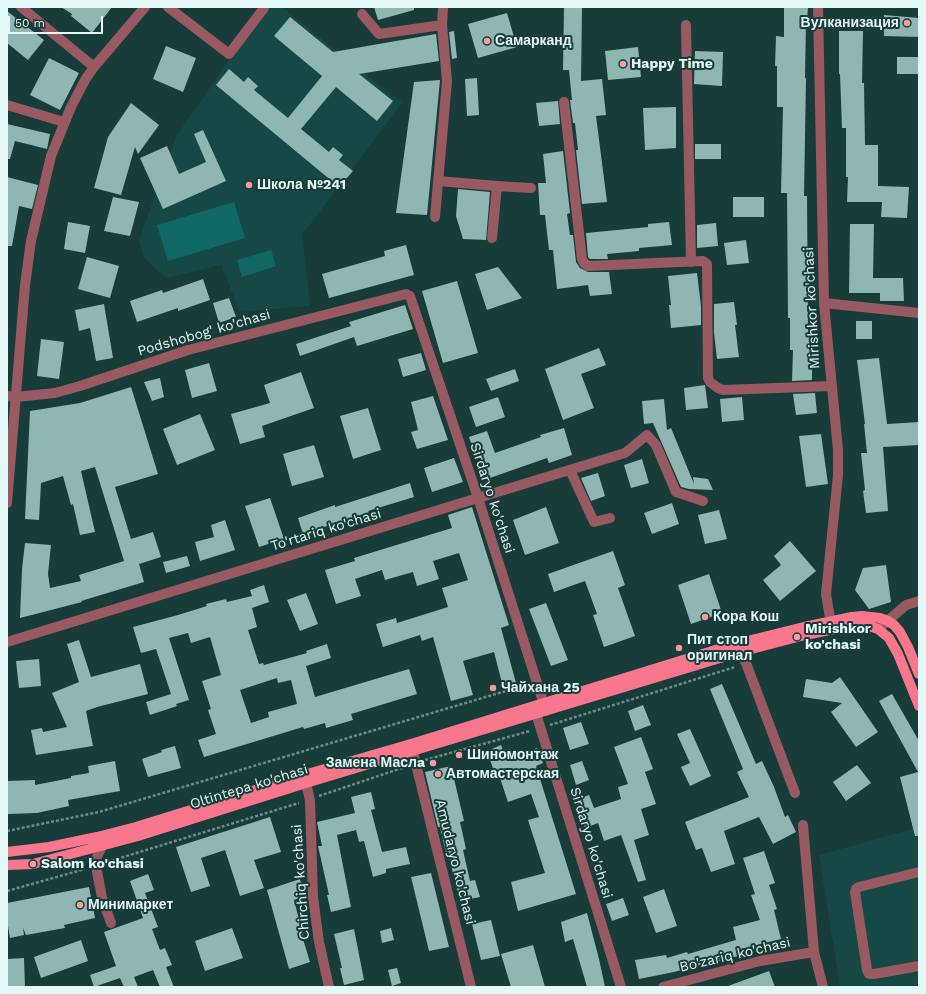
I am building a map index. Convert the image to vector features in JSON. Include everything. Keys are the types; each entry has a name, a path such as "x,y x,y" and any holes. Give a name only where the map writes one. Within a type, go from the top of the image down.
{"main road":[{"name":"Oltintepa ko'chasi","path":"7,852 49,847 136,827 412,748 738,648 831,626 862,616 888,621"},
{"path":"888,621 897,629 904,639 919,674"},
{"name":"Oltintepa ko'chasi","path":"831,626 861,625 878,629"},
{"path":"878,629 888,638 898,654 919,706"},
{"name":"Oltintepa ko'chasi","path":"7,866 33,864 138,836 305,779"}],"street":[{"path":"21,7 94,67"},
{"path":"168,7 229,54 264,8"},
{"path":"435,217 447,81 442,25 443,7"},
{"name":"Mirishkor ko'chasi","path":"818,7 824,303 838,450 838,475 826,594 831,626"},
{"path":"7,503 12,397 24,285 31,241 51,156 77,93 94,67 144,8"},
{"path":"362,14 379,34 442,25"},
{"path":"686,26 691,262"},
{"path":"564,102 582,259 584,263 588,266 703,261 706,264 708,378 710,382 723,390 831,386"},
{"path":"7,105 64,122"},
{"path":"438,181 532,188"},
{"path":"492,238 497,186"},
{"name":"Podshobog' ko'chasi","path":"12,397 55,393 188,350 406,294 408,295"},
{"name":"Sirdaryo ko'chasi","path":"408,295 410,296 478,498 536,682 540,709 540,728 621,987"},
{"path":"824,303 919,313"},
{"name":"To'rtariq ko'chasi","path":"7,642 625,453 647,435 656,445 676,492 703,500"},
{"path":"570,470 594,522 610,518"},
{"path":"878,629 906,605 919,601"},
{"path":"738,648 746,663 795,793"},
{"name":"Amudaryo ko'chasi","path":"412,748 471,987"},
{"name":"Chirchiq ko'chasi","path":"305,779 310,800 314,896 319,942 329,987"},
{"path":"803,825 814,952 823,987"},
{"path":"102,846 97,857 96,866 102,898 111,923"},
{"path":"919,872 859,887 856,888 855,892 867,970 869,974 919,966"},
{"name":"Bo'zariq ko'chasi","path":"663,987 760,961 814,952"}],"path":[{"path":"7,891 96,866 310,800 416,763 540,728 746,663"},
{"path":"7,831 99,812 536,682"}],"shaded area":[{"name":"Школа №241","path":"266,7 282,7 402,103 302,235 310,306 240,312 221,265 166,278 144,258 139,240 177,135"},
{"path":"234,202 245,238 168,261 157,225"},
{"path":"271,250 276,266 242,277 237,260"},
{"path":"919,827 919,987 840,987 819,855"}],"building":[{"path":"61,7 112,7 92,33 71,16 72,14"},
{"path":"374,7 414,7 414,10 378,20"},
{"path":"564,7 582,7 581,81 602,79 606,115 596,116 607,202 582,204 576,150 578,150 575,123 573,123 570,100 572,100 569,70 563,70"},
{"path":"784,7 808,7 806,22 804,196 807,196 808,330 810,330 812,380 792,381 793,350 790,350 790,318 788,318 787,193 781,193 783,107 777,107 777,66 775,66 776,36 784,37"},
{"path":"7,11 44,40 28,60 7,43"},
{"path":"507,13 517,47 478,58 468,24"},
{"path":"884,15 919,18 918,37 884,36"},
{"path":"290,17 333,52 436,34 439,61 359,74 393,101 377,121 336,87 301,129 329,152 333,147 343,155 339,160 353,171 339,187 216,85 229,69 244,82 248,77 258,86 254,90 288,118 322,76 274,36"},
{"path":"454,31 457,58 452,59 449,32"},
{"path":"839,31 863,31 862,83 864,83 865,145 878,145 878,186 909,187 907,218 881,217 882,202 847,202 848,177 846,177 846,128 842,128 839,74"},
{"path":"166,46 196,58 183,92 153,79"},
{"name":"Happy Time","path":"638,47 641,77 608,80 605,51"},
{"path":"695,51 723,52 722,86 694,84"},
{"path":"897,57 919,57 919,74 897,74"},
{"path":"49,58 79,73 60,110 30,95"},
{"path":"477,78 479,115 467,116 465,79"},
{"path":"440,80 427,215 396,213 414,82"},
{"path":"558,101 560,124 539,126 536,103"},
{"path":"131,103 159,125 138,154 135,147 121,195 94,188 108,137"},
{"path":"676,107 676,148 645,150 643,108"},
{"path":"7,124 50,134 47,149 15,141 10,159 7,159"},
{"path":"203,130 226,181 163,209 140,158 167,146 179,174 206,162 194,134"},
{"path":"695,144 721,144 721,159 695,159"},
{"path":"563,151 570,213 567,214 570,235 573,235 576,262 580,268 588,272 609,272 612,294 590,296 588,285 557,289 553,250 549,250 545,215 540,215 538,183 546,183 543,154"},
{"path":"7,177 38,185 32,209 19,206 12,246 7,246"},
{"path":"458,189 490,192 486,240 463,239 456,216"},
{"path":"113,197 139,202 130,236 104,231"},
{"path":"733,197 764,197 764,217 733,217"},
{"path":"68,222 90,226 85,253 64,249"},
{"path":"669,222 672,245 639,248 639,251 607,254 608,259 590,259 588,257 586,233 648,227 648,224"},
{"path":"716,223 718,246 697,248 697,225"},
{"path":"850,224 874,224 873,278 903,278 904,301 880,301 880,293 849,293"},
{"path":"746,240 749,263 727,265 724,243"},
{"path":"406,245 414,275 329,298 322,274 385,256 384,251"},
{"path":"87,257 119,266 110,298 78,289"},
{"path":"498,267 522,298 487,310 475,274"},
{"path":"697,273 701,306 701,325 671,328 669,305 671,305 668,276"},
{"path":"203,279 210,300 178,311 178,308 137,322 130,301 162,290 163,293"},
{"path":"457,281 478,353 443,363 422,291"},
{"path":"229,298 236,317 219,323 213,303"},
{"path":"734,302 739,357 717,359 714,333 714,304"},
{"path":"104,304 113,358 96,361 90,328 79,331 75,310"},
{"path":"405,305 413,329 357,346 354,337 300,356 296,344 351,326 349,322"},
{"path":"856,321 872,321 872,339 856,339"},
{"path":"41,339 64,342 59,379 37,376"},
{"path":"599,348 606,365 581,374 594,408 563,420 545,369"},
{"path":"421,353 426,370 403,377 398,359"},
{"path":"879,358 887,424 919,422 919,445 883,447 888,511 866,513 861,453 867,453 857,360"},
{"path":"209,363 217,391 192,398 185,370"},
{"path":"515,369 519,381 491,391 486,379"},
{"path":"301,372 314,408 262,426 265,437 240,444 231,414 270,403 264,385"},
{"path":"160,378 164,397 152,401 144,382"},
{"path":"705,385 708,408 686,410 684,388"},
{"path":"131,387 158,474 115,487 131,539 153,532 161,557 139,564 144,582 81,601 82,602 20,618 22,569 25,543 51,545 48,574 50,588 81,581 79,575 124,561 95,467 81,471 95,532 80,535 73,504 71,505 63,476 41,483 39,520 25,519 30,411 80,403"},
{"path":"815,393 817,413 796,415 793,394"},
{"path":"433,396 448,440 417,449 411,432 418,430 411,402"},
{"path":"498,397 505,417 476,427 469,407"},
{"path":"742,397 744,420 722,422 720,399"},
{"path":"664,399 667,430 671,428 694,484 693,477 708,479 713,490 689,489 681,487 653,423 644,424 642,401"},
{"path":"368,408 381,450 353,459 340,416"},
{"path":"200,414 215,450 177,465 163,429"},
{"path":"564,428 572,455 549,463 547,458 487,479 479,456 476,457 469,437 487,431 495,453 541,437 540,435"},
{"path":"821,434 828,484 806,487 799,436"},
{"path":"314,445 324,477 292,486 283,454"},
{"path":"454,458 463,482 432,492 424,468"},
{"path":"642,459 649,483 631,488 624,465"},
{"path":"598,473 605,496 591,501 581,478"},
{"path":"410,483 414,497 368,511 369,512 303,534 298,518 335,505 335,507"},
{"path":"270,498 284,539 259,547 245,506"},
{"path":"672,503 679,524 652,534 644,513"},
{"path":"472,507 509,625 501,628 516,683 503,687 494,652 463,661 473,695 451,701 433,637 422,641 420,635 383,647 376,624 396,618 397,623 448,607 442,588 468,580 459,553 433,561 439,579 417,586 413,572 385,580 382,570 355,579 361,596 336,604 325,570 355,561 354,558 452,528 448,515"},
{"path":"546,507 559,543 525,555 513,520"},
{"path":"719,510 727,539 705,544 698,515"},
{"path":"225,520 235,550 200,561 195,542 214,537 211,525"},
{"path":"790,541 816,571 780,601 763,580 781,565 774,556"},
{"path":"613,551 625,585 618,588 635,636 604,647 593,615 597,614 585,581 554,592 548,574"},
{"path":"187,556 190,566 166,573 163,562"},
{"path":"886,565 891,602 869,609 855,590 863,568"},
{"path":"709,574 722,613 691,624 678,585"},
{"path":"264,585 269,602 252,608 257,627 248,630 259,664 263,663 264,665 307,653 306,651 327,644 331,658 306,666 315,697 409,669 417,694 351,714 353,720 326,728 325,723 304,729 303,727 204,757 198,740 216,734 208,710 211,709 202,681 221,675 210,637 191,643 188,633 169,638 189,700 176,704 177,706 150,715 146,702 171,694 156,649 141,653 133,627 207,606 206,604 226,599 227,602 252,596 250,590","holes":["277,678 278,683 291,680 297,704 268,712 269,717 251,723 240,690"]},
{"path":"306,593 318,624 300,631 287,600"},
{"path":"546,603 568,660 551,666 529,609"},
{"path":"79,640 91,677 140,664 148,694 86,711 93,746 36,755 31,730 42,728 43,732 67,727 52,693 79,682 67,644"},
{"path":"39,659 41,686 19,688 16,661"},
{"path":"840,677 878,732 856,747 831,712 842,703 803,697 806,679 832,683"},
{"path":"722,684 756,764 762,761 774,787 785,817 788,815 796,832 773,844 759,817 724,831 735,864 711,872 702,848 696,850 685,822 749,797 737,772 743,769 710,689"},
{"path":"892,694 919,741 919,836 915,836 900,777 918,772 879,701"},
{"path":"643,705 651,725 635,731 628,711"},
{"path":"581,722 589,744 570,750 563,728"},
{"path":"690,729 711,776 690,786 681,767 690,763 677,734"},
{"path":"641,737 653,769 645,772 656,804 641,809 649,835 634,840 646,880 638,882 621,835 604,841 598,823 585,828 575,800 589,795 594,808 621,799 618,787 628,784 614,747"},
{"path":"501,745 506,759 537,748 543,763 536,766 576,894 518,911 511,882 545,873 528,820 539,817 531,794 508,802 500,778 497,780 487,751"},
{"path":"175,746 181,768 148,777 142,759 162,752 161,750"},
{"path":"115,761 120,791 68,800 69,806 37,813 8,814 7,781 35,780 35,785 89,773 88,766"},
{"path":"582,761 589,780 576,785 570,765"},
{"path":"857,765 871,783 846,801 833,782"},
{"path":"451,766 464,821 460,822 466,849 463,850 470,881 475,880 480,897 460,901 448,853 446,853 440,827 438,827 425,772"},
{"path":"371,792 375,809 371,810 382,852 406,847 410,864 386,869 386,873 373,877 364,841 359,842 356,830 337,835 351,907 331,912 327,895 329,895 318,846 322,846 317,822 355,813 351,797"},
{"path":"270,817 281,852 254,860 264,888 240,896 225,850 201,858 210,886 191,892 176,847"},
{"path":"764,851 775,883 769,885 777,909 774,910 781,939 737,950 738,956 700,967 700,965 639,979 635,960 666,955 667,958 687,952 688,954 736,940 733,927 760,920 751,895 755,894 743,858"},
{"path":"431,873 449,947 429,951 411,877"},
{"path":"148,874 154,890 145,893 158,927 152,929 160,950 165,948 172,965 166,967 174,987 160,987 153,970 134,977 138,987 124,987 120,978 94,987 90,975 116,966 104,932 143,918 130,881"},
{"path":"300,879 304,896 294,900 310,962 289,969 267,890"},
{"path":"89,887 95,918 64,925 65,928 26,935 23,928 24,935 10,938 7,920 7,903"},
{"path":"664,889 677,926 656,933 643,897"},
{"path":"623,898 629,915 612,921 606,904"},
{"path":"587,913 605,987 587,987 573,939 565,942 561,922"},
{"path":"491,920 500,956 481,960 472,924"},
{"path":"232,928 243,958 205,971 195,941"},
{"path":"391,928 394,940 382,943 380,931"},
{"path":"354,929 364,980 344,985 340,968 342,968 334,934"},
{"path":"81,940 88,961 41,978 34,957"},
{"path":"533,945 545,987 511,987 501,954"},
{"path":"24,958 25,987 7,987 7,959"},
{"path":"397,968 401,983 392,986 388,970"},
{"path":"769,971 775,987 728,987 728,986"}],"place":[{"name":"Вулканизация","path":"907,23"},
{"name":"Самарканд","path":"487,41"},
{"name":"Happy Time","path":"623,64"},
{"name":"Школа №241","path":"249,185"},
{"name":"Кора Кош","path":"705,617"},
{"name":"Mirishkor ko'chasi","path":"797,637"},
{"name":"Пит стоп оригинал","path":"679,648"},
{"name":"Чайхана 25","path":"493,688"},
{"name":"Шиномонтаж","path":"459,755"},
{"name":"Замена Маслa","path":"433,763"},
{"name":"Автомастерская","path":"438,774"},
{"name":"Salom ko'chasi","path":"33,864"},
{"name":"Минимаркет","path":"80,905"}]}
